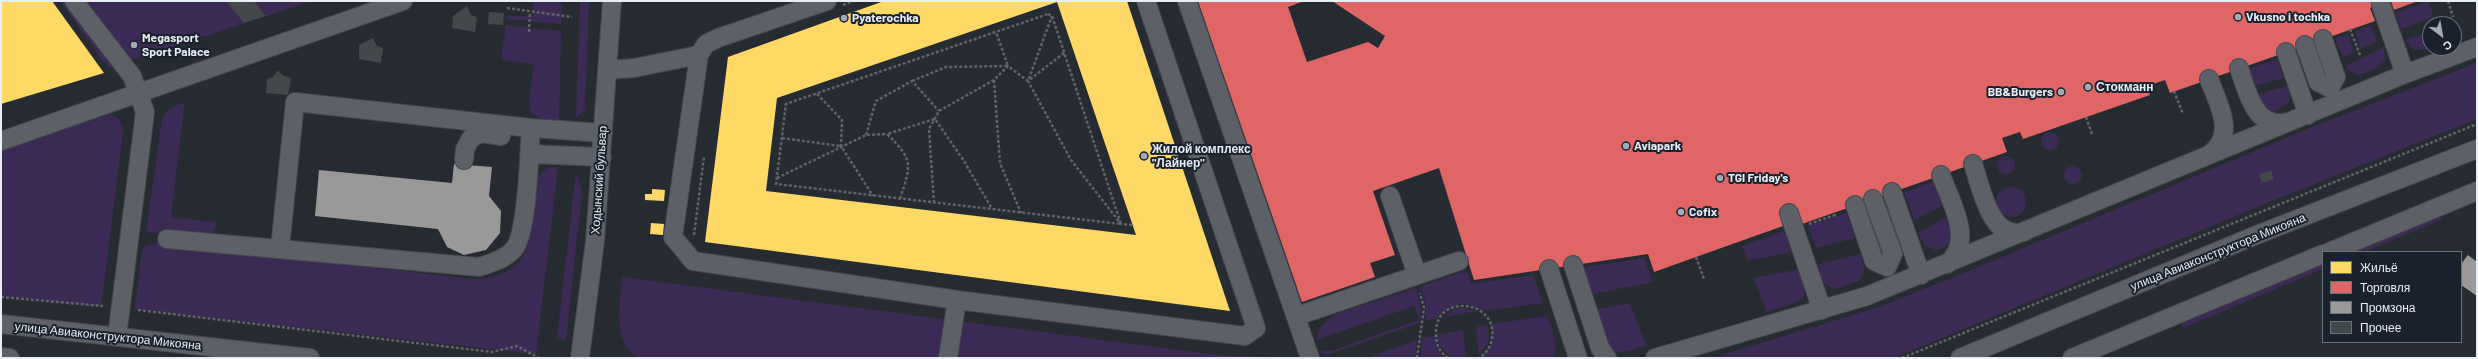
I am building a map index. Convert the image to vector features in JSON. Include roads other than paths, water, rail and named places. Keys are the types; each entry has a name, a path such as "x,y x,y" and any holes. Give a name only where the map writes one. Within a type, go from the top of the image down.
{"street":[{"path":"74,1 132,76 145,112 119,308 117,337"},
{"path":"1,141 402,1"},
{"name":"Ходынский бульвар","path":"580,358 595,241 612,1"},
{"path":"833,3 718,38 706,44 700,55 673,237 692,261 957,300 1245,336 1256,328 1146,1"},
{"path":"1187,1 1312,355"},
{"path":"2380,4 2405,74"},
{"path":"2322,39 2336,77 2333,95"},
{"path":"2305,45 2318,82 2333,95"},
{"path":"1655,358 1822,310 1893,286 2308,115 2333,95 2405,74 2477,47"},
{"path":"2286,52 2308,115"},
{"path":"607,70 634,68 700,55"},
{"path":"2215,153 2232,142 2236,126 2224,74 2252,103 2258,113 2272,122 2283,125"},
{"path":"280,248 295,102 530,140 602,157"},
{"path":"464,160 466,149 471,138 482,133 530,140 603,133"},
{"path":"167,239 280,248 457,267 479,267 500,260 514,248 522,232 530,140"},
{"name":"улица Авиаконструктора Микояна","path":"1960,358 2245,240 2477,150"},
{"path":"1949,263 1968,252 1972,245 1973,235 1957,169 1993,220 2006,231 2019,234"},
{"path":"1892,192 1921,274"},
{"path":"2330,251 2477,192"},
{"path":"1390,196 1418,283"},
{"path":"1873,199 1893,254 1887,267 1893,286"},
{"path":"1855,205 1874,261 1887,267"},
{"path":"1789,214 1822,310"},
{"path":"2072,358 2322,254"},
{"path":"1297,316 1418,283 1459,261"},
{"path":"1556,268 1566,358"},
{"path":"1556,268 1578,358"},
{"path":"1556,268 1593,358"},
{"path":"1556,268 1607,358"},
{"path":"948,358 957,300"},
{"name":"улица Авиаконструктора Микояна","path":"1,324 310,358"},
{"path":"1,357 10,358"}],"place":[{"name":"Vkusno i tochka","path":"2238,17"},
{"name":"Pyaterochka","path":"844,18"},
{"name":"Megasport Sport Palace","path":"134,45"},
{"name":"Стокманн","path":"2088,87"},
{"name":"BB&Burgers","path":"2061,92"},
{"name":"Aviapark","path":"1626,146"},
{"name":"Жилой комплекс \"Лайнер\"","path":"1144,156"},
{"name":"TGI Friday's","path":"1720,178"},
{"name":"Cofix","path":"1681,212"}]}
